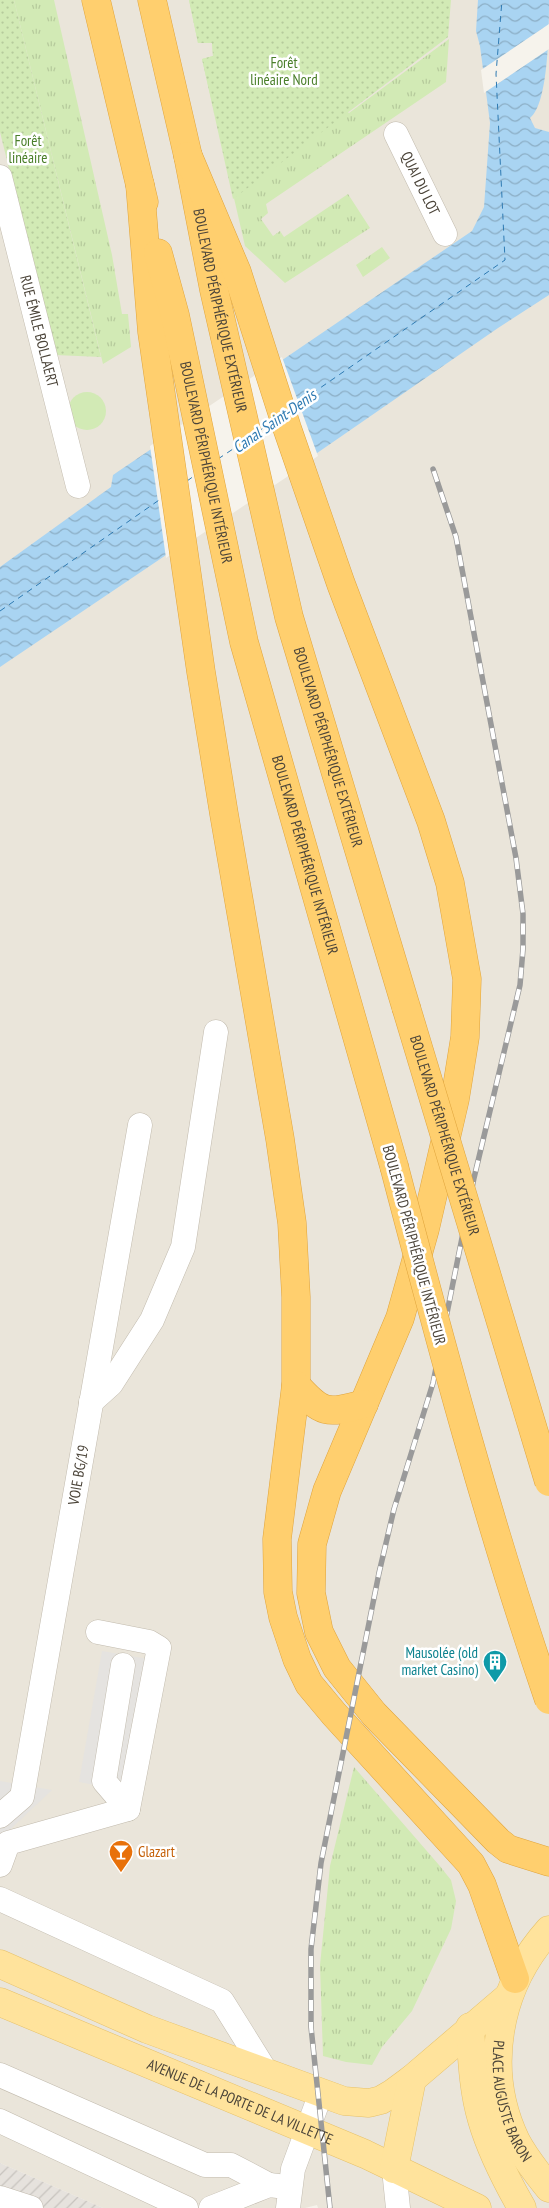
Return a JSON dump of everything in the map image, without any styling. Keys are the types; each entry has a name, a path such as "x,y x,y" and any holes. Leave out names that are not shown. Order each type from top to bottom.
{"highway":[{"name":"BOULEVARD PÉRIPHÉRIQUE INTÉRIEUR","path":"96,0 140,185 175,315 244,642 394,1166 448,1372 530,1645 549,1700"},
{"name":"BOULEVARD PÉRIPHÉRIQUE EXTÉRIEUR","path":"152,0 188,156 214,290 289,617 549,1482"},
{"path":"188,156 238,272 287,428 341,584 431,821 450,883 467,979 465,1037 455,1099 425,1228 400,1318 327,1490 312,1544 311,1593 319,1632 337,1668 374,1714 464,1808 508,1849 549,1862"},
{"path":"140,185 152,332 201,672 280,1139 292,1223 296,1297 296,1385 277,1539 278,1592 288,1636 304,1674 318,1696 471,1864 482,1885 511,1988"},
{"path":"296,1385 313,1404 330,1411 364,1404"}],"main road":[{"name":"PLACE AUGUSTE BARON","path":"549,1930 530,1954 511,1988 500,2026 497,2055 499,2084 505,2113 516,2141 531,2166 549,2188"},
{"path":"0,1964 147,2029 265,2070 344,2101 369,2103 381,2100 412,2079 511,1988"},
{"name":"AVENUE DE LA PORTE DE LA VILLETTE","path":"0,2002 365,2154 477,2208"},
{"path":"470,2027 472,2066 481,2119 504,2175 522,2208"},
{"path":"394,2169 412,2079"}],"street":[{"name":"QUAI DU LOT","path":"396,133 445,234"},
{"name":"RUE ÉMILE BOLLAERT","path":"0,177 78,486"},
{"path":"91,1402 110,1384 152,1320 182,1247 216,1032"},
{"name":"VOIE BG/19","path":"0,1816 22,1797 140,1125"},
{"path":"98,1632 149,1642 159,1648 128,1809"},
{"path":"123,1665 104,1781 128,1809"},
{"path":"0,1865 8,1844 128,1809"},
{"path":"0,1899 222,2001 265,2070"},
{"path":"0,2075 205,2165 231,2165 282,2193"},
{"path":"282,2193 293,2169 321,2093"},
{"path":"0,2121 186,2208"},
{"path":"394,2169 398,2208"},
{"path":"211,2208 282,2193"},
{"path":"0,2198 31,2208"}],"shaded area":[{"path":"0,0 549,0 549,2208 318,2208 317,2205 305,2208 103,2208 0,2163"},
{"path":"102,1651 165,1662 142,1794 79,1782"},
{"path":"0,1781 52,1790 0,1839"},
{"path":"0,2163 103,2208 0,2208"}],"green space":[{"name":"Forêt linéaire","path":"0,0 14,0 101,357 55,355 0,132"},
{"path":"14,0 54,0 112,255 122,314 128,314 131,347 103,364"},
{"path":"189,0 349,113 449,39 446,82 266,204 268,213 261,219 273,236 280,231 284,237 348,194 370,228 285,283 245,246 202,59 213,56 212,43 198,43"},
{"name":"Forêt linéaire Nord","path":"189,0 451,0 448,37 233,199 202,59 213,56 212,43 198,43"},
{"path":"382,247 390,258 363,277 356,265"},
{"path":"87,392 100,398 106,411 100,424 87,430 74,424 68,411 74,398"},
{"path":"354,1767 451,1880 456,1901 451,1929 412,2011 382,2047 372,2065 346,2062 323,2056 320,1965 330,1866"}],"water":[{"name":"Canal Saint-Denis","path":"478,0 549,0 547,64 541,97 536,110 530,118 535,128 549,132 549,295 0,667 0,567 111,487 113,475 472,231 484,207 490,123 480,46 476,31"}],"pier":[{"path":"549,24 549,49 484,93 481,70"},
{"path":"282,357 318,456 166,558 150,446"}],"ferry route":[{"path":"294,406 505,260 496,74 502,0"},
{"path":"259,431 270,423"},
{"path":"218,459 236,447"},
{"path":"187,481 194,476"},
{"path":"0,611 162,498"}],"railway":[{"path":"330,2208 311,2027 311,1949 321,1863 379,1573 394,1509 433,1383 474,1178 520,985 523,949 523,914 516,858 456,537 433,469"}],"place":[{"name":"Mausolée (old market Casino)","path":"495,1683"},
{"name":"Glazart","path":"121,1873"}]}
